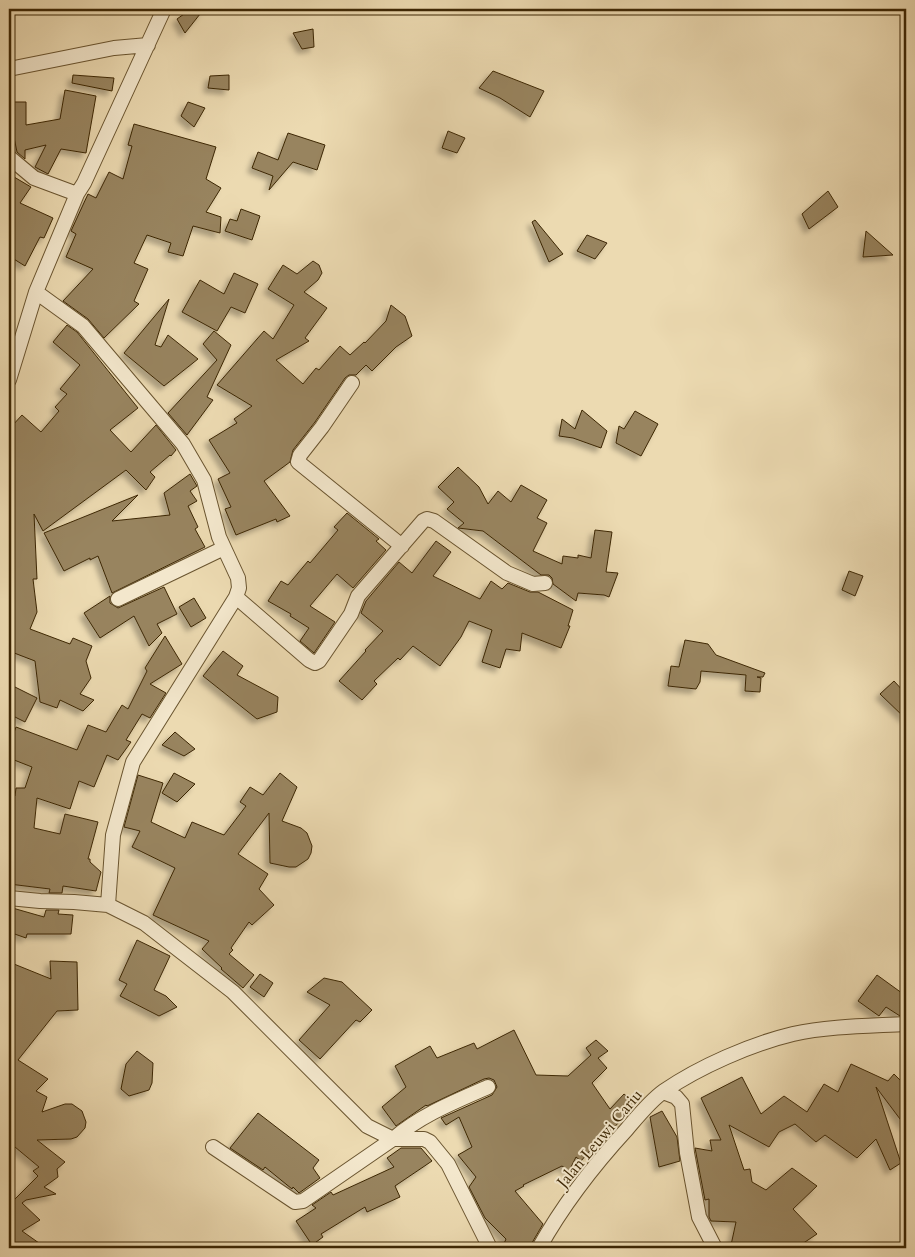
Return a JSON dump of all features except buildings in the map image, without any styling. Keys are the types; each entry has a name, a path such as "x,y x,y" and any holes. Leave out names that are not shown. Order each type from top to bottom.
{"street":[{"path":"9,380 36,292 77,194 84,183 164,9"},
{"path":"9,69 114,48 148,45"},
{"path":"9,157 34,178 77,194"},
{"path":"36,292 83,326 183,444 204,480 219,538 238,578 239,588 236,597 133,762 113,836 108,905"},
{"path":"352,384 300,455 298,462 402,546"},
{"path":"236,597 308,660 315,663 351,614 358,596 423,521 427,519 507,573 533,584 545,583"},
{"path":"118,599 224,548"},
{"path":"9,898 108,905 144,922 233,992 367,1126 393,1139 424,1139 430,1142 448,1164 490,1248"},
{"name":"Jalan Leuwi Cariu","path":"539,1248 553,1223 586,1176 662,1092 713,1063 792,1034 847,1027 906,1024"},
{"path":"213,1147 296,1202 300,1202 432,1112 488,1087"},
{"path":"662,1092 676,1096 682,1104 687,1153 699,1216 715,1248"}]}
